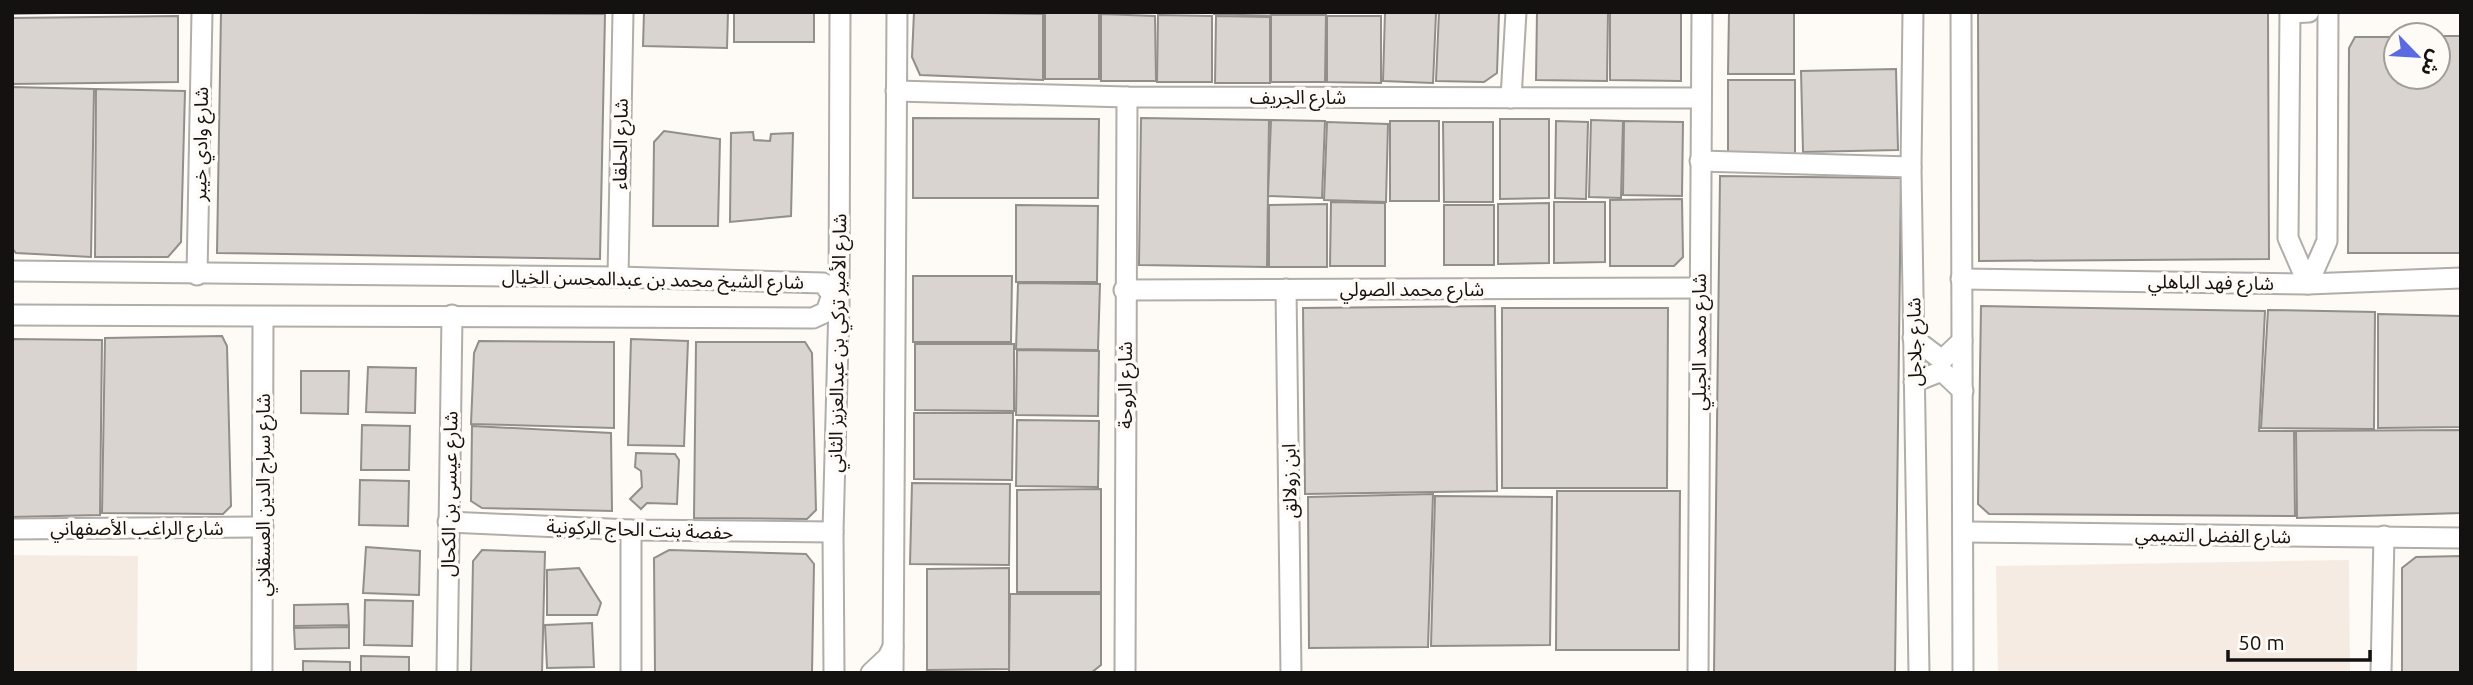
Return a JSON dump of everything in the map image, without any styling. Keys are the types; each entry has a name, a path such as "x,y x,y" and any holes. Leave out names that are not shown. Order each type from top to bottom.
{"street":[{"name":"شارع وادي خيبر","path":"197,275 202,12"},
{"name":"شارع الحلقاء","path":"618,277 623,12"},
{"name":"شارع الأمير تركي بن عبدالعزيز الثاني","path":"834,673 832,532 839,303 840,12"},
{"path":"893,673 897,12"},
{"path":"1511,98 1516,12"},
{"name":"شارع محمد الجيلي","path":"1698,673 1702,12"},
{"name":"شارع جلاجل","path":"1913,12 1911,167 1919,673"},
{"path":"1961,12 1965,532 1963,673"},
{"path":"2308,284 2288,239 2290,13 2309,12"},
{"path":"2308,284 2327,241 2328,12"},
{"name":"شارع الجريف","path":"896,91 1127,97 1700,98"},
{"name":"شارع الروحة","path":"1125,673 1124,290 1127,97"},
{"path":"1700,161 1911,167"},
{"name":"شارع الشيخ محمد بن عبدالمحسن الخيال","path":"12,271 197,275 618,277 824,283 832,295 826,312 813,318 12,315"},
{"name":"شارع فهد الباهلي","path":"1961,279 2308,284 2461,278"},
{"name":"شارع محمد الصولي","path":"1124,290 1699,288"},
{"name":"ابن زولالق","path":"1286,289 1291,673"},
{"name":"شارع عيسى بن الكحال","path":"447,673 452,315"},
{"name":"شارع سراج الدين العسقلاني","path":"262,673 263,318"},
{"path":"1913,338 1942,360 1962,341"},
{"path":"1914,383 1942,371 1963,391"},
{"name":"حفصة بنت الحاج الركونية","path":"448,522 631,530 832,532"},
{"name":"شارع الراغب الأصفهاني","path":"12,529 262,527"},
{"path":"631,530 631,673"},
{"name":"شارع الفضل التميمي","path":"1965,532 2461,538"},
{"path":"2381,673 2385,537"},
{"path":"871,673 888,657 893,647"},
{"path":"834,650 851,673"}],"shaded area":[{"path":"12,555 138,556 137,673 12,673"},
{"path":"2349,560 2350,673 1998,673 1996,566"}],"building":[{"path":"12,12 105,12 12,14"},
{"path":"221,12 605,14 600,259 217,253"},
{"path":"644,12 728,12 727,48 643,46"},
{"path":"734,12 814,12 814,42 734,42"},
{"path":"914,12 1043,14 1043,80 920,75 912,57"},
{"path":"1045,12 1099,13 1099,79 1045,79"},
{"path":"1271,12 1271,16 1214,14"},
{"path":"1326,12 1326,13 1273,13"},
{"path":"1383,12 1383,13 1330,13"},
{"path":"1385,12 1436,13 1433,83 1383,81"},
{"path":"1439,12 1499,13 1497,73 1484,82 1436,81"},
{"path":"1537,12 1608,12 1607,81 1536,80"},
{"path":"1610,12 1681,12 1681,81 1610,80"},
{"path":"1729,12 1794,12 1794,74 1728,74"},
{"path":"1978,12 2268,12 2269,259 1979,261"},
{"path":"1101,14 1155,16 1156,81 1101,81"},
{"path":"1158,15 1212,16 1212,82 1157,82"},
{"path":"1271,15 1326,15 1325,82 1271,82"},
{"path":"178,16 178,82 12,84 12,18"},
{"path":"1216,16 1270,17 1270,83 1215,83"},
{"path":"1327,16 1381,16 1381,83 1327,82"},
{"path":"2452,36 2461,36 2461,253 2348,253 2349,48 2355,37 2382,37 2382,91 2452,91"},
{"path":"1896,69 1898,150 1803,152 1801,71"},
{"path":"1728,80 1795,80 1795,155 1728,155"},
{"path":"12,87 94,89 91,257 16,253 12,248"},
{"path":"96,89 185,91 181,242 168,257 95,257"},
{"path":"913,118 1099,119 1098,198 913,198"},
{"path":"1141,118 1269,120 1267,267 1139,265"},
{"path":"1500,119 1549,119 1549,198 1500,199"},
{"path":"1271,120 1325,121 1322,198 1268,196"},
{"path":"1591,120 1623,121 1621,198 1589,197"},
{"path":"1390,121 1439,121 1439,201 1390,201"},
{"path":"1556,121 1588,122 1586,199 1555,198"},
{"path":"1624,121 1683,122 1682,196 1623,195"},
{"path":"1327,122 1388,124 1386,202 1324,200"},
{"path":"1443,122 1493,122 1493,202 1444,202"},
{"path":"664,131 720,139 718,226 653,226 654,142"},
{"path":"753,132 754,140 770,141 771,134 793,133 791,216 730,222 731,133"},
{"path":"1720,176 1901,178 1895,673 1714,673"},
{"path":"1682,199 1683,257 1674,266 1610,266 1610,200"},
{"path":"1331,202 1385,203 1385,266 1330,266"},
{"path":"1554,202 1605,202 1605,262 1554,263"},
{"path":"1549,203 1549,263 1498,264 1498,204"},
{"path":"1327,204 1327,267 1269,267 1269,205"},
{"path":"1016,205 1098,206 1097,282 1016,282"},
{"path":"1444,205 1494,205 1494,265 1444,265"},
{"path":"913,276 1012,276 1011,342 913,342"},
{"path":"1018,283 1100,284 1098,350 1016,349"},
{"path":"1495,306 1497,491 1305,494 1303,308"},
{"path":"1981,306 2265,311 2259,431 2294,431 2295,516 1989,514 1978,504"},
{"path":"1502,308 1668,308 1667,488 1502,488"},
{"path":"2268,310 2375,312 2374,429 2261,428"},
{"path":"2378,314 2461,316 2461,427 2378,428"},
{"path":"222,336 227,346 231,506 223,514 102,513 105,338"},
{"path":"12,339 102,340 100,515 12,517"},
{"path":"631,339 688,341 684,446 628,445"},
{"path":"479,341 614,342 614,428 471,424 474,353"},
{"path":"696,342 805,342 812,353 816,510 807,519 694,518"},
{"path":"915,344 1014,344 1014,411 915,410"},
{"path":"1017,350 1099,351 1098,416 1016,415"},
{"path":"368,367 416,368 415,413 366,412"},
{"path":"301,371 349,371 348,414 301,413"},
{"path":"914,413 1013,413 1012,480 914,479"},
{"path":"1017,420 1099,421 1098,487 1016,486"},
{"path":"362,425 410,426 409,470 361,470"},
{"path":"472,426 611,433 612,511 482,508 471,501"},
{"path":"2461,430 2461,513 2297,518 2296,431"},
{"path":"636,453 675,454 679,460 677,504 647,503 641,509 630,499 642,487 641,471 635,467"},
{"path":"360,480 409,481 408,526 359,525"},
{"path":"912,483 1010,484 1009,565 910,564"},
{"path":"1101,489 1101,592 1017,592 1017,490"},
{"path":"1557,491 1680,491 1679,650 1556,650"},
{"path":"1433,494 1428,647 1309,648 1308,497"},
{"path":"1435,496 1552,497 1550,645 1431,646"},
{"path":"366,547 420,551 419,595 363,593"},
{"path":"482,550 545,552 542,673 471,673 473,561"},
{"path":"669,550 806,554 814,564 812,673 655,673 654,558"},
{"path":"2461,556 2461,673 2402,673 2402,568 2416,557"},
{"path":"579,568 601,603 597,615 547,615 547,570"},
{"path":"1009,568 1009,669 927,670 927,569"},
{"path":"1010,594 1101,594 1101,665 1091,673 1009,673"},
{"path":"365,600 413,601 412,646 364,645"},
{"path":"348,604 349,625 294,626 294,605"},
{"path":"592,623 594,667 547,668 545,625"},
{"path":"349,627 349,648 295,649 294,628"},
{"path":"361,656 409,657 409,673 361,673"},
{"path":"303,661 350,662 350,673 303,673"}]}
